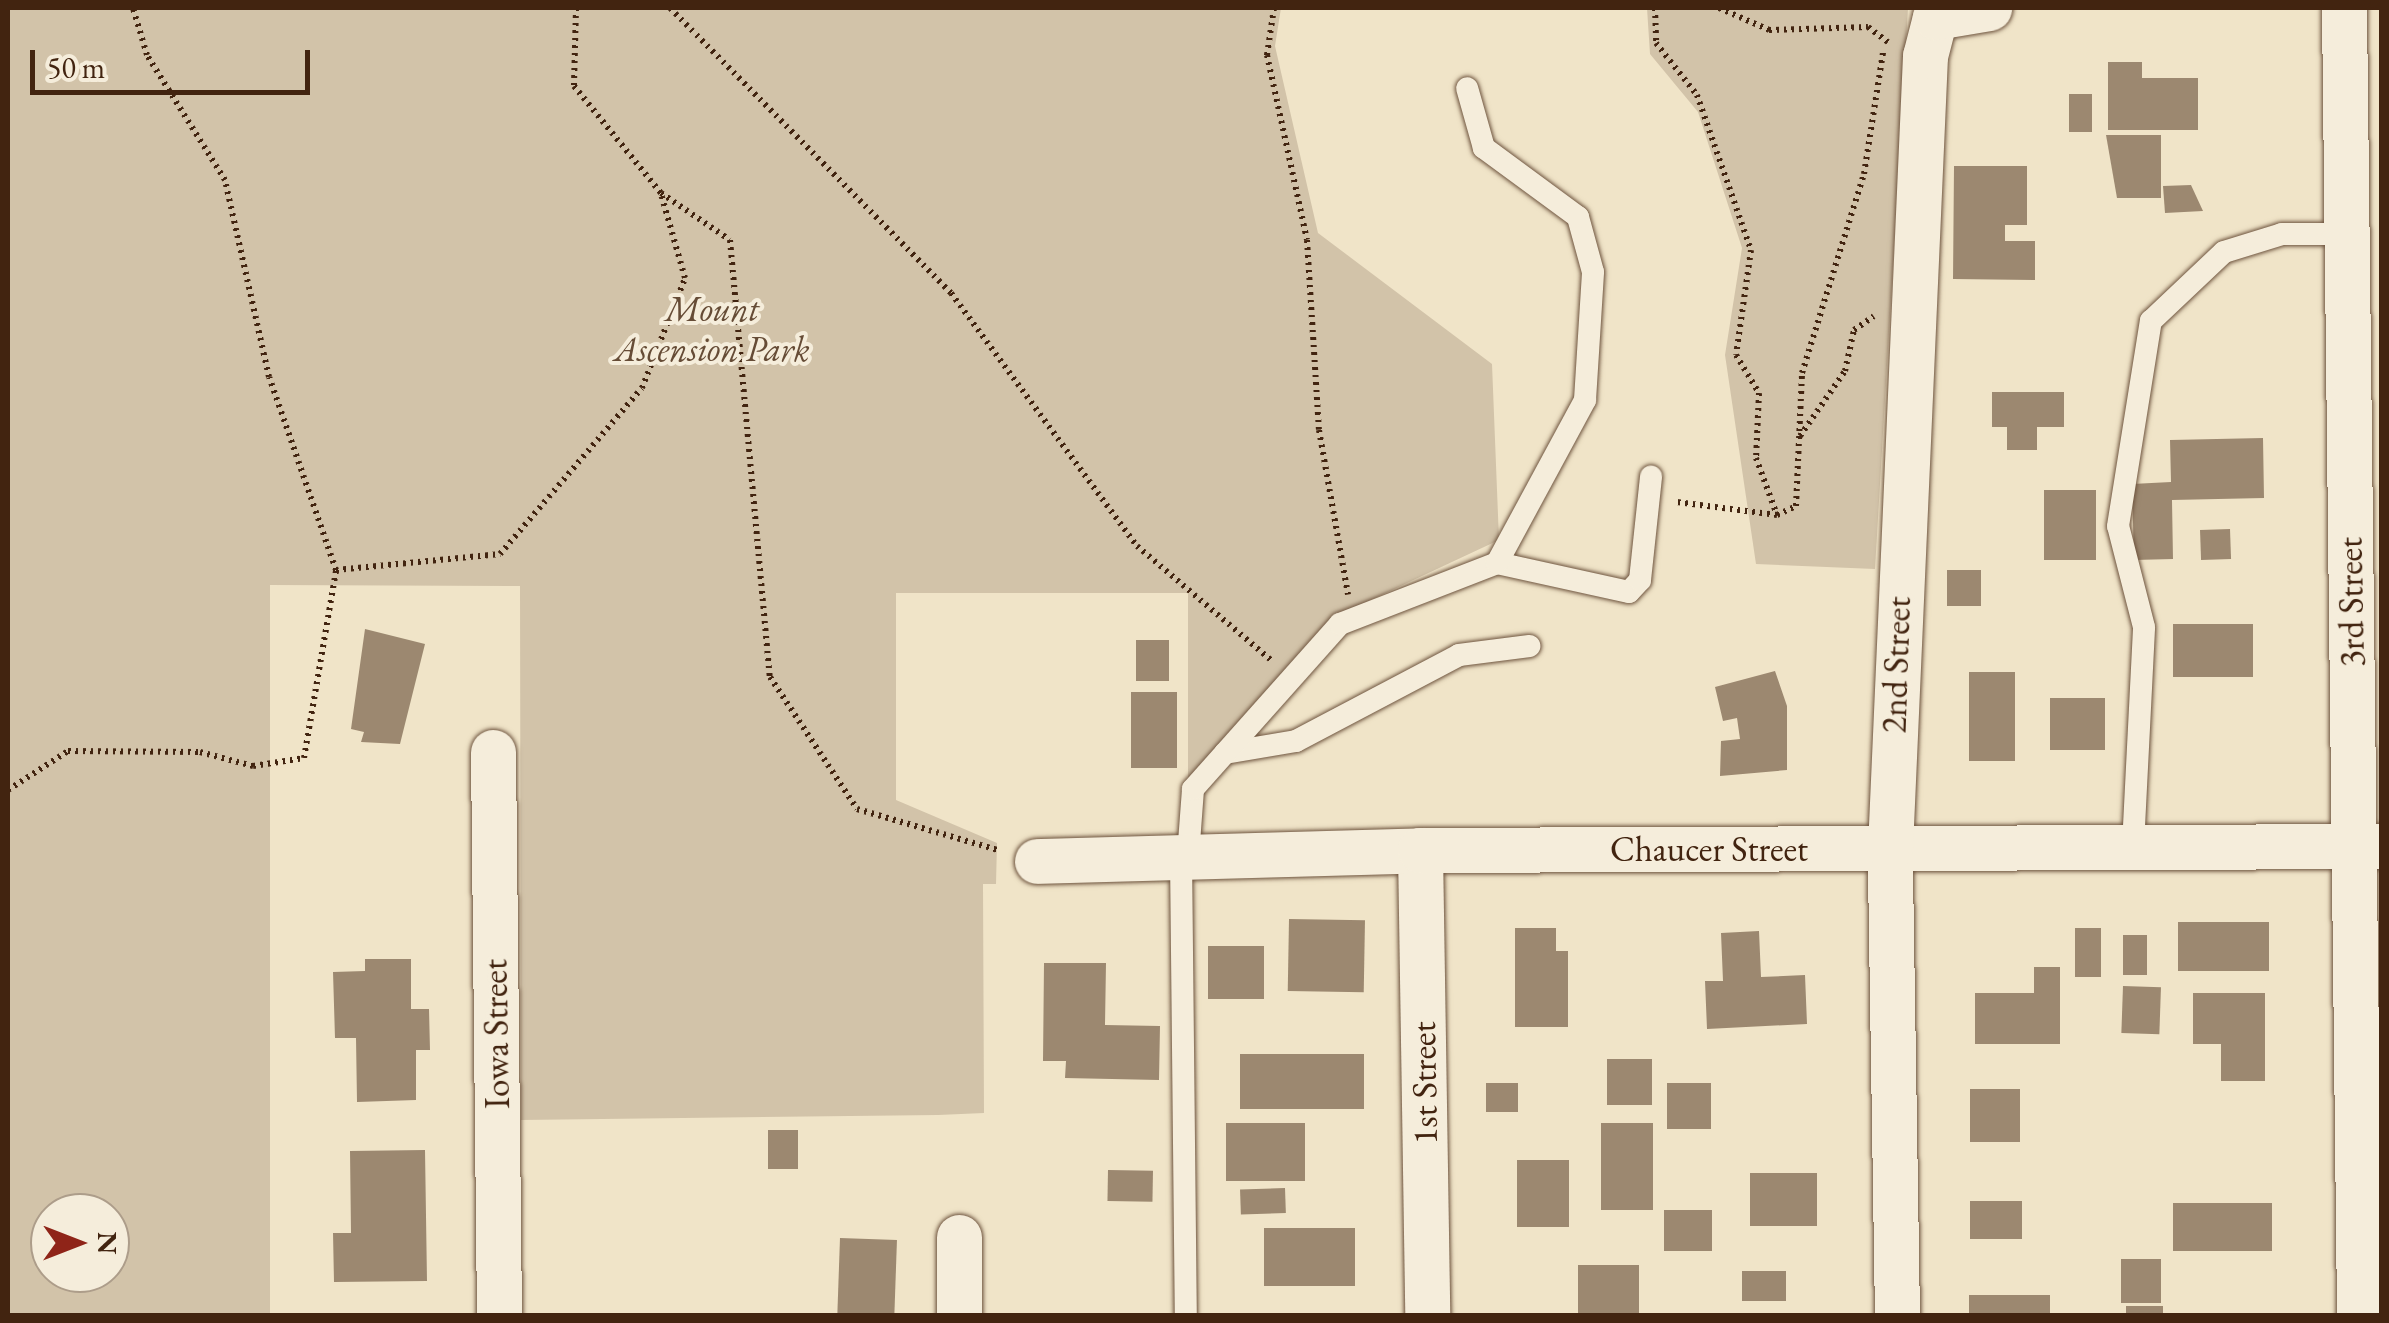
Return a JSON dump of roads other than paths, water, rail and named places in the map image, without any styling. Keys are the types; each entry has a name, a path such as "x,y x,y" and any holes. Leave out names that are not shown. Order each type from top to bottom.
{"street":[{"name":"2nd Street","path":"1897,1316 1890,848 1910,316 1935,17 1989,8"},
{"name":"3rd Street","path":"2344,8 2348,234 2366,588 2368,846 2359,1316"},
{"name":"Iowa Street","path":"492,752 498,1316"},
{"name":"Chaucer Street","path":"1037,861 1420,850 2368,846"},
{"name":"1st Street","path":"1420,850 1428,1316"},
{"path":"959,1237 960,1316"}],"lane":[{"path":"1466,88 1484,148 1578,217 1593,272 1585,400 1497,563"},
{"path":"2133,846 2144,627 2118,526 2152,322 2224,252 2282,234 2348,234"},
{"path":"1186,1316 1184,856 1193,788 1292,678 1352,619 1497,563 1630,592 1640,580 1650,488"},
{"path":"1225,753 1296,741 1459,655 1529,646"}],"park label":[{"name":"Mount Ascension Park","path":"712,329"}]}
